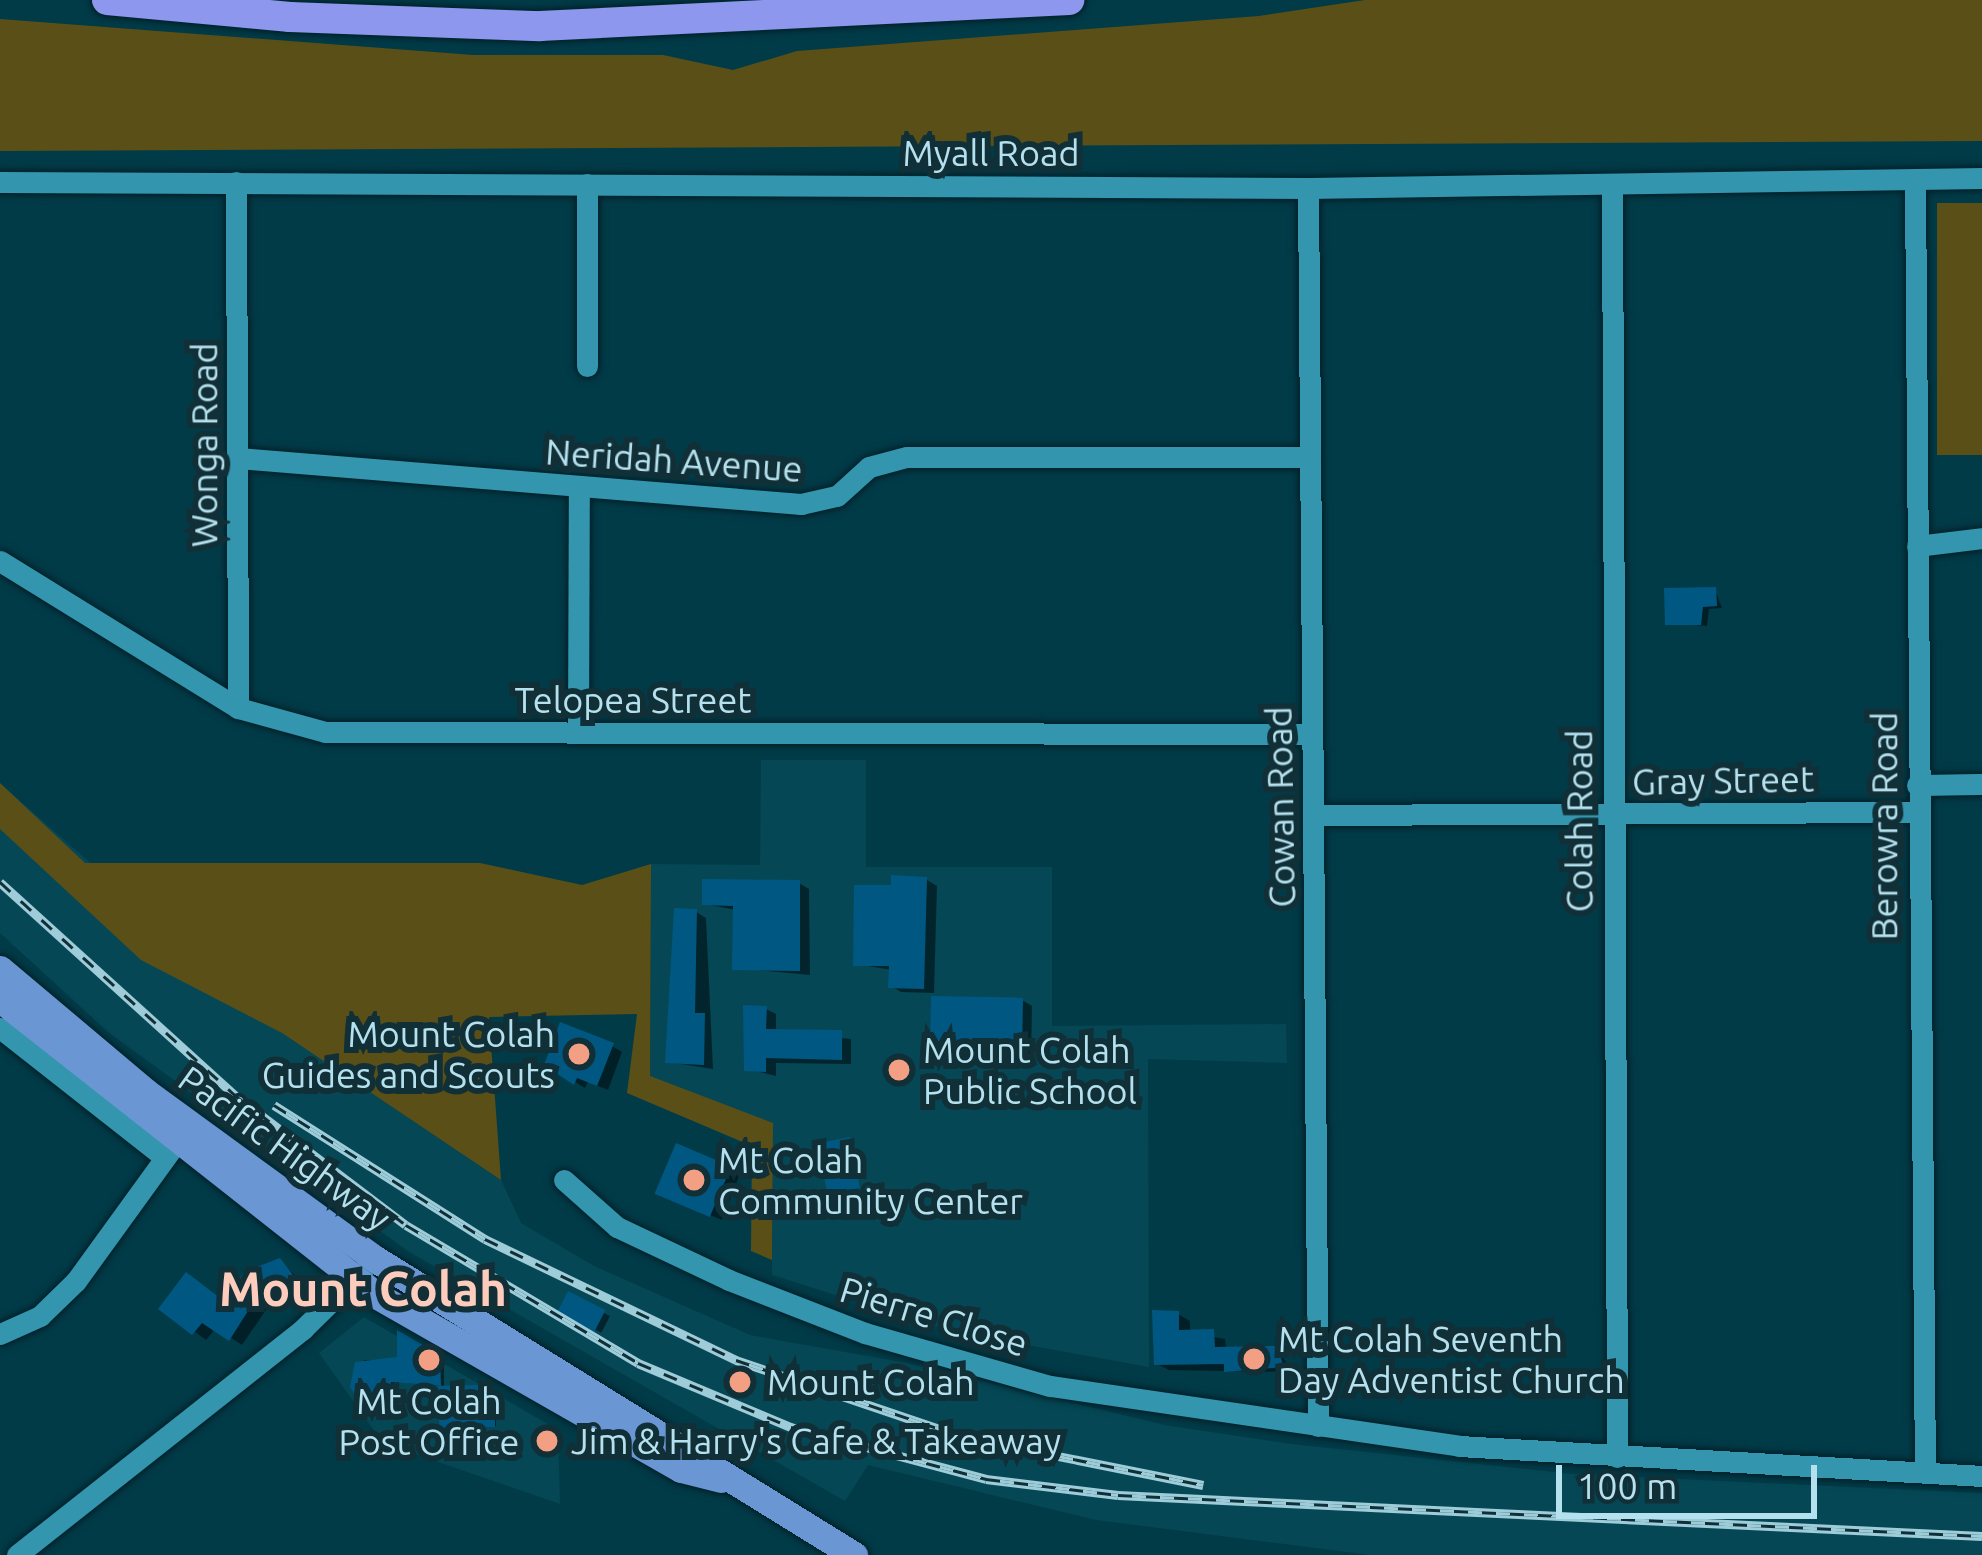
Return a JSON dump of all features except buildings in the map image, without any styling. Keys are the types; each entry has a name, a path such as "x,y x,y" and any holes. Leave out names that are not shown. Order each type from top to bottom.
{"highway":[{"path":"107,0 290,17 540,26 1069,0"}],"main road":[{"name":"Pacific Highway","path":"0,969 146,1092 372,1257 694,1449 725,1480 854,1555"},
{"name":"Pacific Highway","path":"0,999 170,1151 355,1280 680,1469 725,1480"}],"street":[{"name":"Myall Road","path":"0,182 1308,188 1982,178"},
{"name":"Berowra Road","path":"1915,181 1925,1471"},
{"name":"Wonga Road","path":"236,182 238,708"},
{"path":"587,184 587,366"},
{"name":"Colah Road","path":"1612,185 1617,1457"},
{"name":"Cowan Road","path":"1308,188 1318,1426"},
{"name":"Neridah Avenue","path":"238,458 801,504 837,496 869,467 907,457 1310,457"},
{"path":"578,732 579,488"},
{"path":"1917,546 1982,538"},
{"name":"Telopea Street","path":"0,561 238,708 325,732 1312,734"},
{"path":"1917,785 1982,784"},
{"name":"Gray Street","path":"1314,815 1917,812"},
{"path":"0,1028 170,1151 234,1158"},
{"path":"146,1092 170,1151"},
{"path":"0,1334 40,1316 76,1280 170,1151"},
{"name":"Pierre Close","path":"564,1180 617,1227 865,1333 1050,1386 1318,1426 1617,1457 1982,1475"},
{"path":"16,1555 355,1280 372,1257"}],"shaded area":[{"path":"1365,0 1982,0 1982,141 0,151 0,19 473,55 663,55 733,70 797,51 1259,16"},
{"path":"1937,203 1982,203 1982,455 1937,455"},
{"name":"Mount Colah Public School","path":"761,760 866,760 866,867 1052,867 1052,1026 1286,1024 1287,1063 1148,1059 1149,1367 950,1331 772,1275 773,1123 650,1077 651,864 760,865"},
{"path":"0,783 282,1033 501,1180 521,1223 594,1266 750,1335 907,1363 1165,1425 1292,1444 1572,1474 1982,1493 1982,1555 1370,1555 1096,1520 868,1465 845,1501 409,1252 108,1032 0,933"},
{"path":"0,783 85,863 480,863 582,885 651,864 650,1076 773,1123 772,1260 751,1251 752,1146 627,1093 637,1014 489,1017 501,1180 282,1033 141,960 0,829"},
{"path":"364,1317 558,1430 560,1504 383,1443 319,1353"}],"railway":[{"path":"0,882 236,1096 406,1225 638,1363 791,1427 986,1479 1118,1495 1982,1536"},
{"path":"274,1105 485,1239 736,1360 963,1437 1203,1485"}],"place":[{"name":"Mount Colah Guides and Scouts","path":"579,1054"},
{"name":"Mount Colah Public School","path":"899,1070"},
{"name":"Mt Colah Community Center","path":"694,1180"},
{"name":"Mt Colah Seventh Day Adventist Church","path":"1254,1359"},
{"name":"Mt Colah Post Office","path":"429,1360"},
{"name":"Mount Colah","path":"740,1382"},
{"name":"Jim & Harry's Cafe & Takeaway","path":"547,1441"}],"district":[{"name":"Mount Colah","path":"363,1289"}]}
